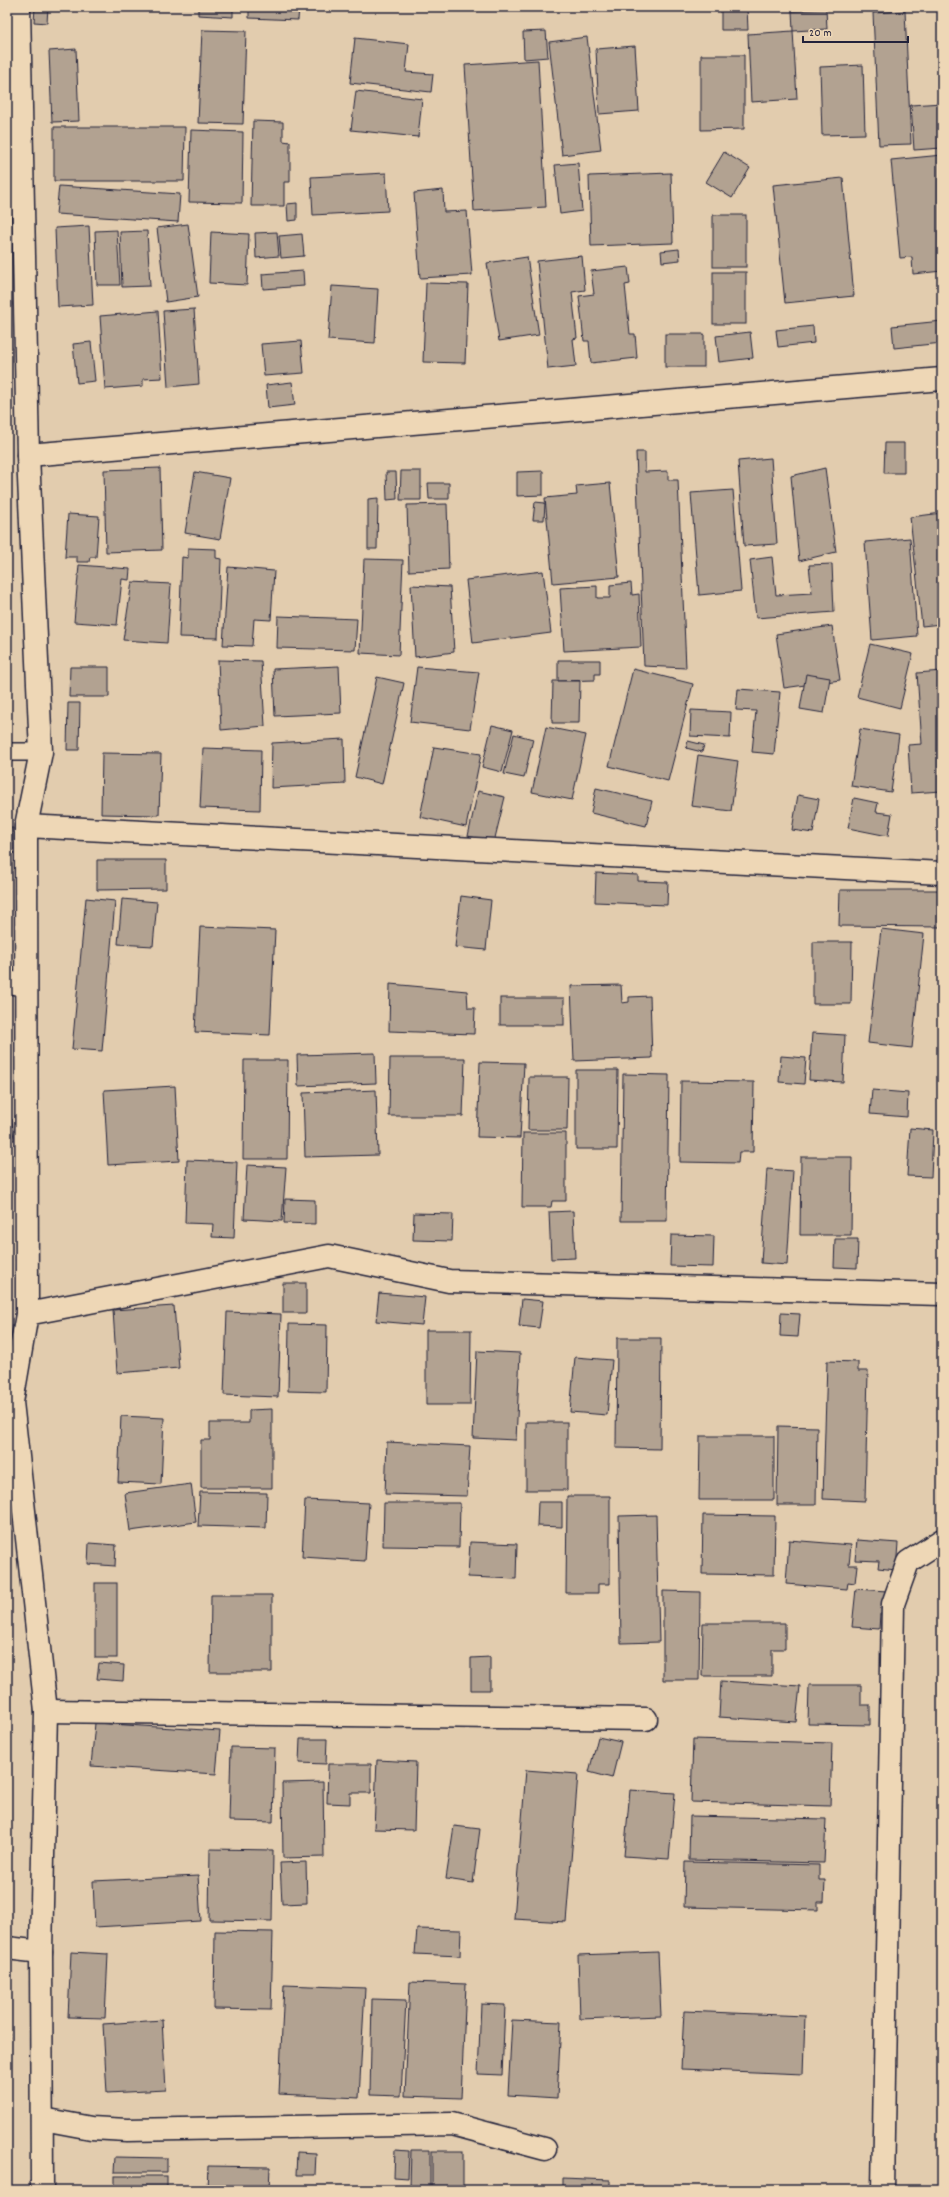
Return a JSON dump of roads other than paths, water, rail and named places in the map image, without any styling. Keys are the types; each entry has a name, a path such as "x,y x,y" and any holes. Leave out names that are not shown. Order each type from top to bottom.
{"street":[{"path":"19,7 28,455 41,752 26,826 16,983 27,1314 9,1401 46,1711 41,1952 43,2118 42,2190"},
{"path":"28,455 942,379"},
{"path":"26,826 942,873"},
{"path":"27,1314 328,1256 449,1281 942,1294"},
{"path":"883,2190 893,1604 908,1562 942,1540"},
{"path":"46,1711 646,1719"},
{"path":"7,1948 41,1952"},
{"path":"43,2118 91,2128 127,2130 452,2124 545,2149"}],"lane":[{"path":"7,752 41,752"}]}
